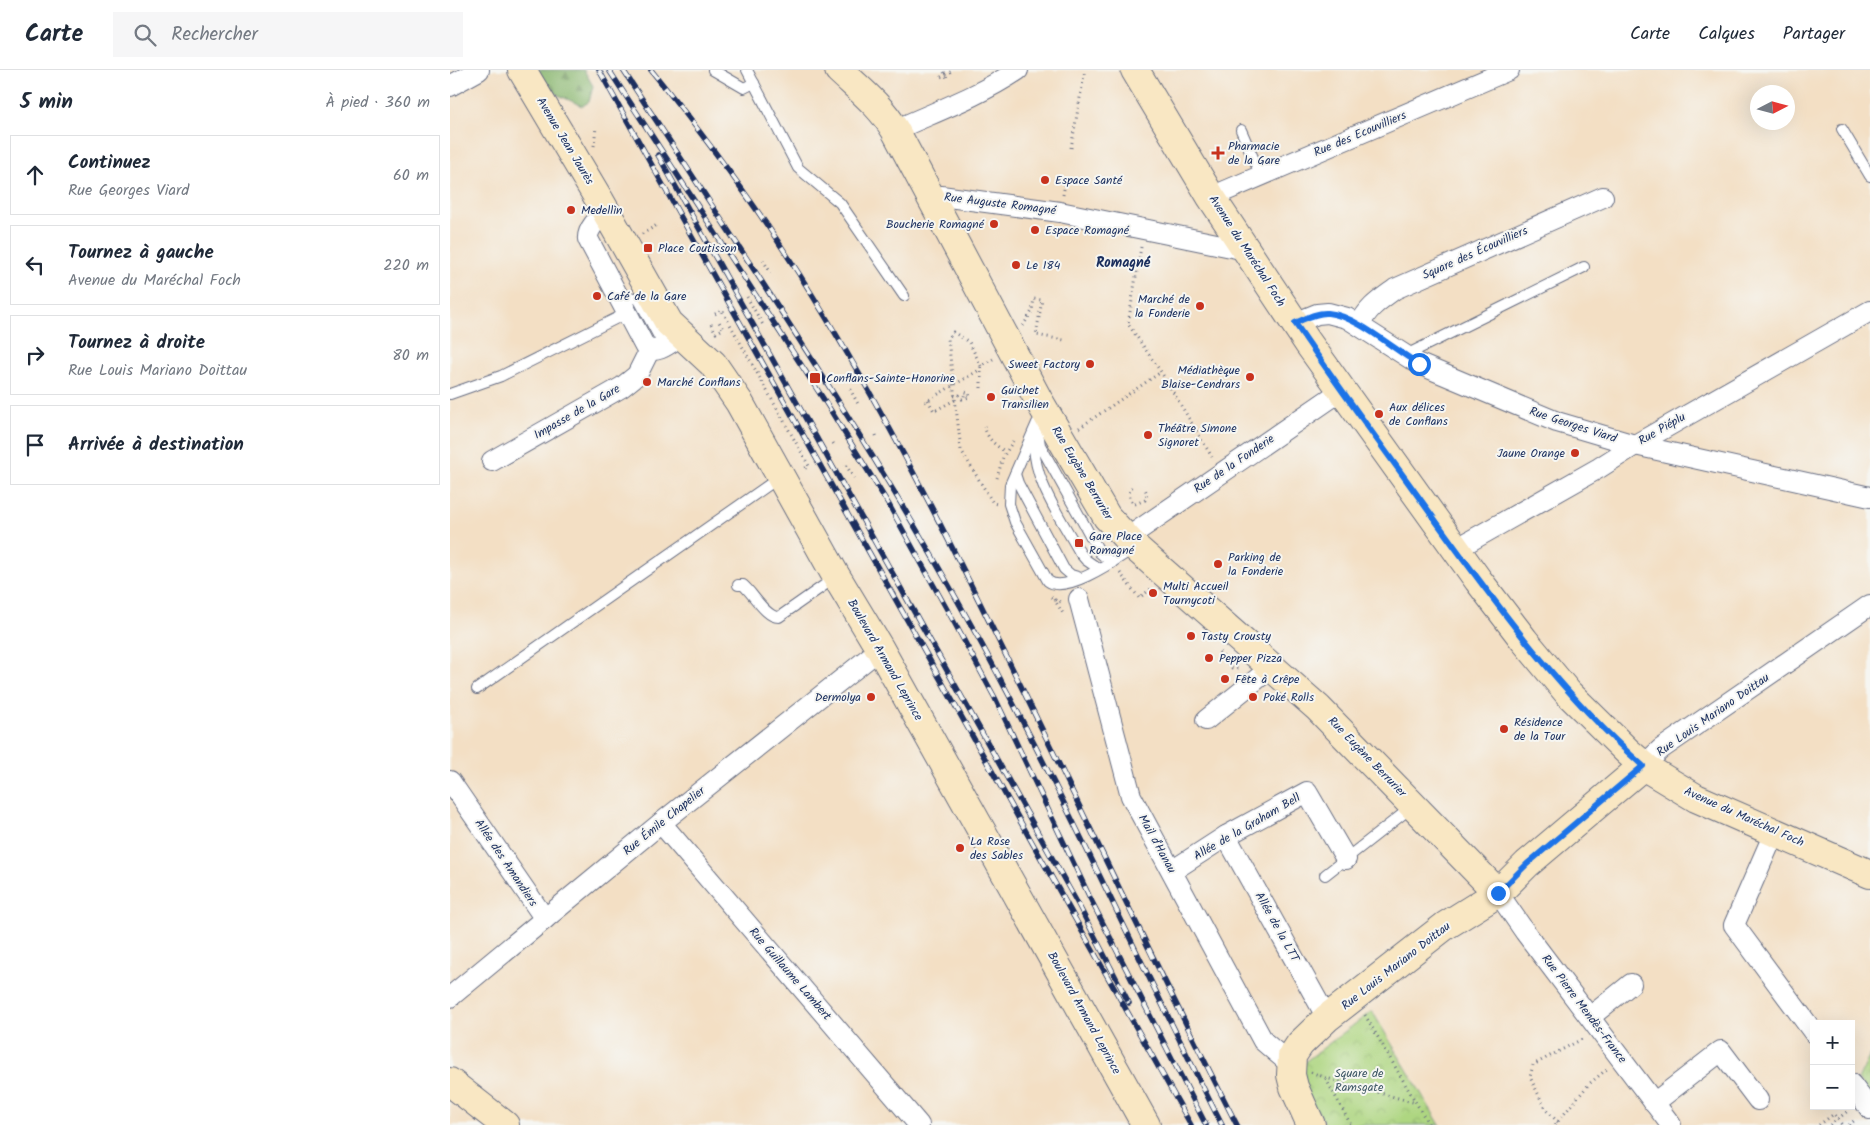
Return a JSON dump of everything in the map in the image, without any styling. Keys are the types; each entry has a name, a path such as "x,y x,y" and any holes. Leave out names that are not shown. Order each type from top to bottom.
{"street":[{"path":"450,86 479,70"},
{"name":"Avenue Jean Jaurès","path":"522,70 617,220 669,323 665,344"},
{"name":"Rue Eugène Berrurier","path":"839,70 888,118 932,198 1037,411 1107,517 1131,543 1318,708 1498,893"},
{"path":"895,130 948,108 997,84 1018,70"},
{"name":"Avenue du Maréchal Foch","path":"1135,70 1211,197 1341,391 1456,549 1568,693 1643,766 1696,798 1870,874"},
{"name":"Rue des Ecouvilliers","path":"1211,197 1510,70"},
{"name":"Rue Auguste Romagné","path":"932,198 941,196 1060,212 1246,250"},
{"name":"Square des Écouvilliers","path":"1360,325 1364,314 1395,289 1603,197"},
{"path":"617,220 601,216 589,231 588,239 644,347 665,344"},
{"name":"Rue Piéplu","path":"1456,549 1870,311"},
{"name":"Rue Georges Viard","path":"1295,323 1317,314 1328,313 1347,318 1419,364 1557,422 1635,445 1870,497"},
{"name":"Impasse de la Gare","path":"492,461 622,387 637,376 665,344"},
{"name":"Boulevard Armand Leprince","path":"665,344 713,364 791,476 836,576 880,649 1146,1125"},
{"name":"Rue de la Fonderie","path":"1131,543 1222,473 1341,391"},
{"name":"Mail d'Hanau","path":"1079,598 1131,796 1263,1041 1290,1064"},
{"name":"Rue Louis Mariano Doittau","path":"1290,1064 1292,1056 1300,1044 1328,1018 1445,926 1498,893 1527,864 1661,749 1870,605"},
{"name":"Rue Émile Chapelier","path":"450,997 661,824 880,649"},
{"path":"1206,720 1262,675"},
{"name":"Allée des Amandiers","path":"450,781 545,919"},
{"name":"Allée de la Graham Bell","path":"1172,871 1226,836 1307,792 1346,859"},
{"name":"Rue Guillaume Lambert","path":"661,824 919,1125"},
{"path":"1775,831 1734,925 1810,1028"},
{"name":"Allée de la LTT","path":"1226,836 1328,1018"},
{"name":"Rue Pierre Mendès-France","path":"1498,893 1524,932 1671,1125"},
{"path":"1595,1024 1631,984"},
{"path":"1654,1103 1721,1051 1758,1100"},
{"path":"1290,1064 1290,1074 1294,1087 1311,1125"},
{"path":"450,1082 505,1125"},
{"path":"1855,1095 1860,1109"}],"lane":[{"path":"713,70 744,88 754,83"},
{"path":"747,70 798,168 840,203 904,296"},
{"path":"1842,129 1870,176"},
{"path":"1241,130 1261,176"},
{"path":"1404,356 1584,267"},
{"name":"Boulevard Armand Leprince","path":"660,285 672,308 665,344"},
{"path":"450,394 501,376 623,306"},
{"path":"1037,411 1009,488 1009,504 1015,522 1048,581 1052,584 1065,585 1081,578 1112,563 1131,543"},
{"path":"1037,411 1040,445 1100,553 1112,563"},
{"path":"1037,411 1033,447 1036,466 1041,480 1080,553 1099,569"},
{"path":"1015,474 1064,570 1071,576 1081,578"},
{"path":"477,689 791,476"},
{"path":"738,586 743,585 768,613 778,617 836,576"},
{"path":"1325,875 1414,806"}],"path":[{"path":"941,77 945,73 954,70"},
{"path":"1071,148 1085,70"},
{"path":"945,73 948,80"},
{"path":"639,235 657,225"},
{"path":"1144,228 1128,324 1161,372 1222,473"},
{"path":"763,260 770,273"},
{"path":"747,297 763,325"},
{"path":"1022,327 1027,322 1032,311 1034,299 1042,300 1036,335 1064,340"},
{"path":"715,314 722,310 809,466 791,476"},
{"path":"711,324 716,333 723,329 718,320"},
{"path":"981,388 981,367 969,342 953,332 948,339 961,450 992,503 998,504"},
{"path":"964,397 965,392 969,393 970,396 968,398 962,399 959,395 934,411 927,401 1000,355"},
{"path":"1087,423 1161,372"},
{"path":"850,389 858,404"},
{"path":"984,426 986,434 992,443 1006,452"},
{"path":"786,442 794,438"},
{"path":"846,465 854,478"},
{"path":"1132,487 1129,493 1130,500 1135,504 1145,500 1147,494 1145,489"},
{"path":"1355,998 1429,1125"},
{"path":"1595,1024 1534,1065 1530,1076 1546,1110 1557,1123 1589,1084 1621,1058"},
{"path":"1290,1064 1326,1078 1416,1103"},
{"path":"1326,1078 1351,1125"},
{"path":"1830,1125 1837,1119 1860,1109"},
{"path":"1819,1125 1834,1114 1842,1125"}],"green space":[{"path":"532,70 584,70 593,86 589,102 582,106 548,89"},
{"name":"Square de Ramsgate","path":"1372,1011 1440,1125 1326,1125 1307,1095 1302,1064"},
{"path":"1870,1055 1870,1095 1858,1080"}],"railway":[{"path":"599,70 1191,1125"},
{"path":"609,70 828,406 889,505 995,698 1092,902 1206,1125"},
{"path":"623,70 802,344 930,552 1036,747 1222,1125"},
{"path":"651,70 718,156 766,223 846,351 906,458 1017,678 1153,958 1237,1125"},
{"path":"658,155 1079,906 1129,1003"}],"place":[{"name":"Pharmacie de la Gare","path":"1218,153"},
{"name":"Espace Santé","path":"1045,180"},
{"name":"Medellìn","path":"571,210"},
{"name":"Boucherie Romagné","path":"994,224"},
{"name":"Espace Romagné","path":"1035,230"},
{"name":"Place Coutisson","path":"648,248"},
{"name":"Le 184","path":"1016,265"},
{"name":"Café de la Gare","path":"597,296"},
{"name":"Marché de la Fonderie","path":"1200,306"},
{"name":"Sweet Factory","path":"1090,364"},
{"name":"Médiathèque Blaise-Cendrars","path":"1250,377"},
{"name":"Conflans-Sainte-Honorine","path":"815,378"},
{"name":"Marché Conflans","path":"647,382"},
{"name":"Guichet Transilien","path":"991,397"},
{"name":"Aux délices de Conflans","path":"1379,414"},
{"name":"Théâtre Simone Signoret","path":"1148,435"},
{"name":"Jaune Orange","path":"1575,453"},
{"name":"Gare Place Romagné","path":"1079,543"},
{"name":"Parking de la Fonderie","path":"1218,564"},
{"name":"Multi Accueil Tournycoti","path":"1153,593"},
{"name":"Tasty Crousty","path":"1191,636"},
{"name":"Pepper Pizza","path":"1209,658"},
{"name":"Fête à Crêpe","path":"1225,679"},
{"name":"Dermolya","path":"871,697"},
{"name":"Poké Rolls","path":"1253,697"},
{"name":"Résidence de la Tour","path":"1504,729"},
{"name":"La Rose des Sables","path":"960,848"}],"district":[{"name":"Romagné","path":"1123,263"}],"route":[{"path":"1419,364 1347,318 1328,313 1317,314 1295,323 1341,391 1478,580 1524,640 1568,693 1643,766 1527,864 1498,893"}]}
